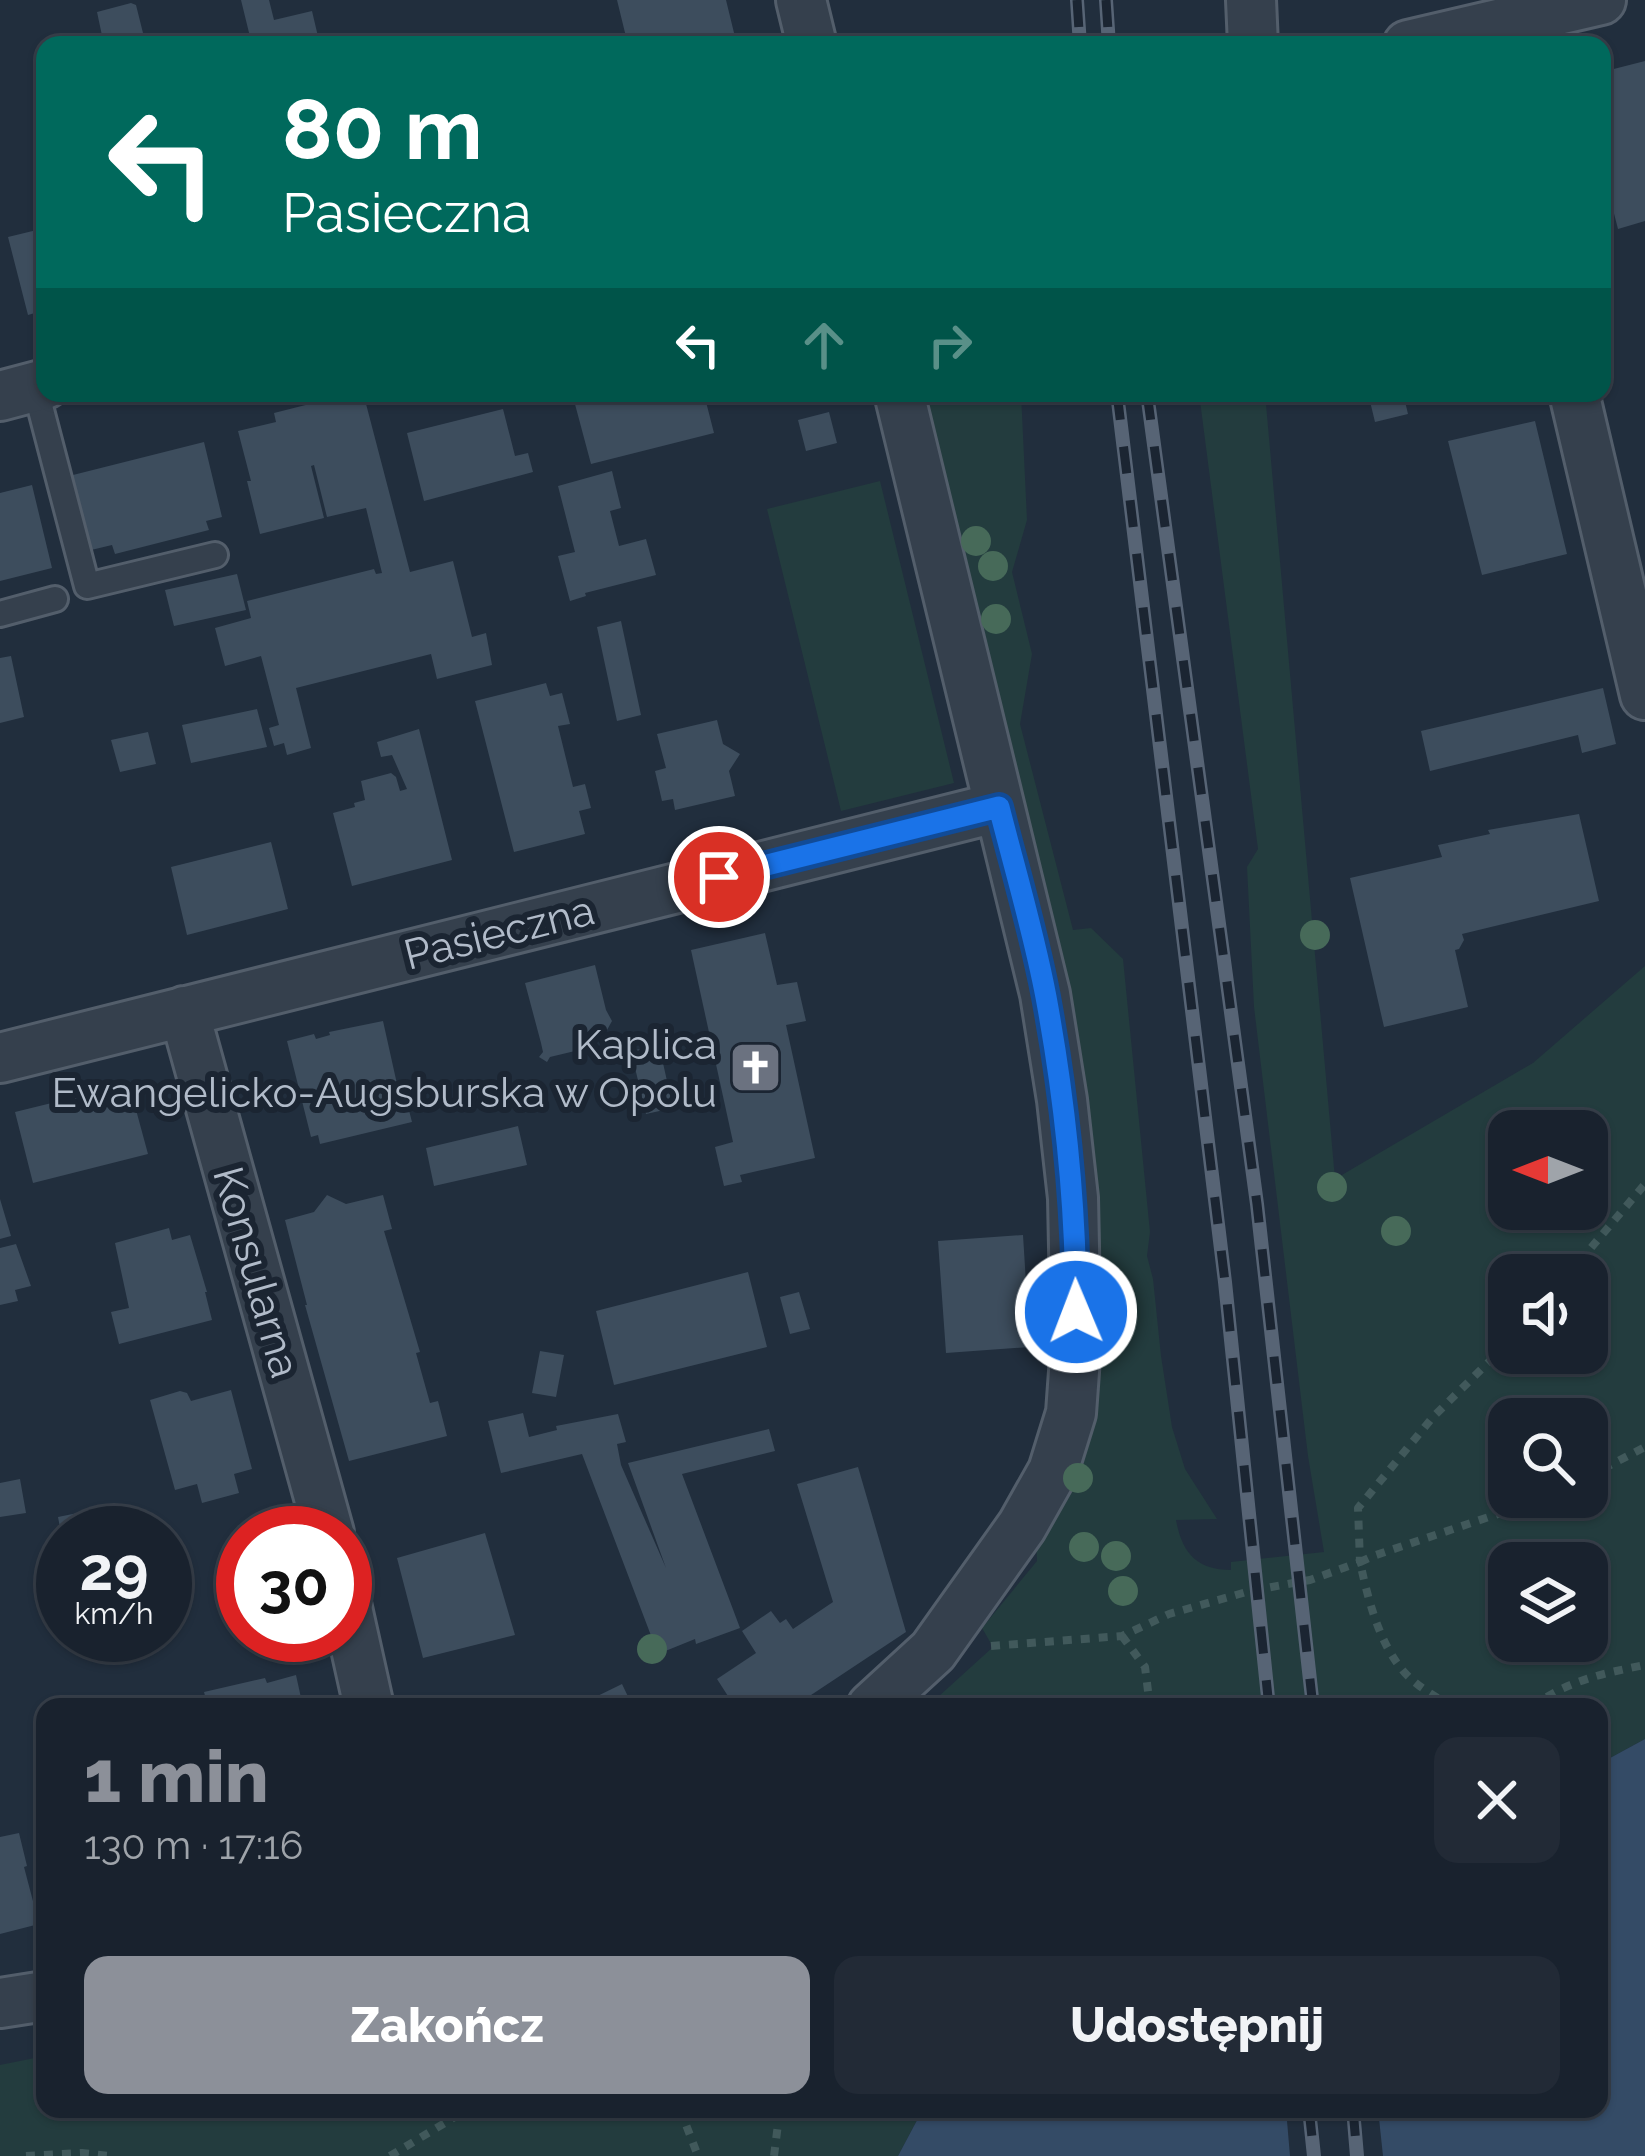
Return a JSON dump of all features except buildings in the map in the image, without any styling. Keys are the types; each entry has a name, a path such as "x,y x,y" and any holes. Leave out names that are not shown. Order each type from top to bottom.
{"street":[{"path":"801,0 810,36"},
{"path":"1251,0 1253,36"},
{"path":"1492,36 1601,0"},
{"path":"882,1698 933,1651 1022,1526 1053,1471 1071,1413 1076,1343 1073,1198 1045,994 901,402"},
{"path":"1576,402 1645,695"},
{"name":"Pasieczna","path":"0,1058 999,807"},
{"name":"Konsularna","path":"184,1011 322,1506"},
{"path":"359,1662 367,1698"},
{"path":"0,2003 36,1997"}],"lane":[{"path":"27,389 87,586 215,555"},
{"path":"0,614 56,599"}],"path":[{"path":"1586,1254 1645,1184"},
{"path":"1439,1698 1401,1669 1369,1602 1360,1562 1358,1508 1433,1417 1488,1363"},
{"path":"1608,1467 1645,1448"},
{"path":"933,1651 1122,1636 1169,1614 1310,1580 1488,1517"},
{"path":"1122,1636 1145,1667 1149,1698"},
{"path":"1547,1698 1572,1683 1645,1665"},
{"path":"390,2156 453,2118"},
{"path":"683,2118 698,2156"},
{"path":"774,2156 779,2118"},
{"path":"26,2156 110,2156"}],"green space":[{"path":"901,402 1021,402 1027,520 1012,572 1032,654 1020,724 1073,930 1091,928 1123,959 1150,1232 1147,1256 1172,1427 1185,1469 1217,1519 1176,1520 1182,1542 1193,1557 1209,1567 1231,1570 1231,1562 1324,1552 1308,1456 1254,1007 1247,867 1258,849 1200,402 1266,402 1335,1179 1533,1063 1645,966 1645,1739 1608,1759 1608,1698 937,1698 993,1647 982,1628 1037,1561 1036,1535 1053,1471 1073,1198"},
{"path":"880,481 954,783 841,811 767,509"},
{"path":"36,2058 36,2118 918,2118 898,2156 0,2156 0,2065"}],"water":[{"path":"1645,1739 1645,2156 898,2156 918,2118 1608,2118 1608,1759"}],"pier":[{"path":"1287,2118 1379,2118 1383,2156 1290,2156"}],"railway":[{"path":"1077,0 1079,36"},
{"path":"1106,0 1108,36"},
{"path":"1118,402 1225,1282 1268,1698"},
{"path":"1148,402 1257,1204 1312,1698"},
{"path":"1310,2118 1314,2156"},
{"path":"1354,2118 1357,2156"}],"place":[{"name":"Kaplica Ewangelicko-Augsburska w Opolu","path":"756,1068"}],"route":[{"path":"719,877 999,807 1045,994 1062,1100 1073,1198 1076,1312"}]}
